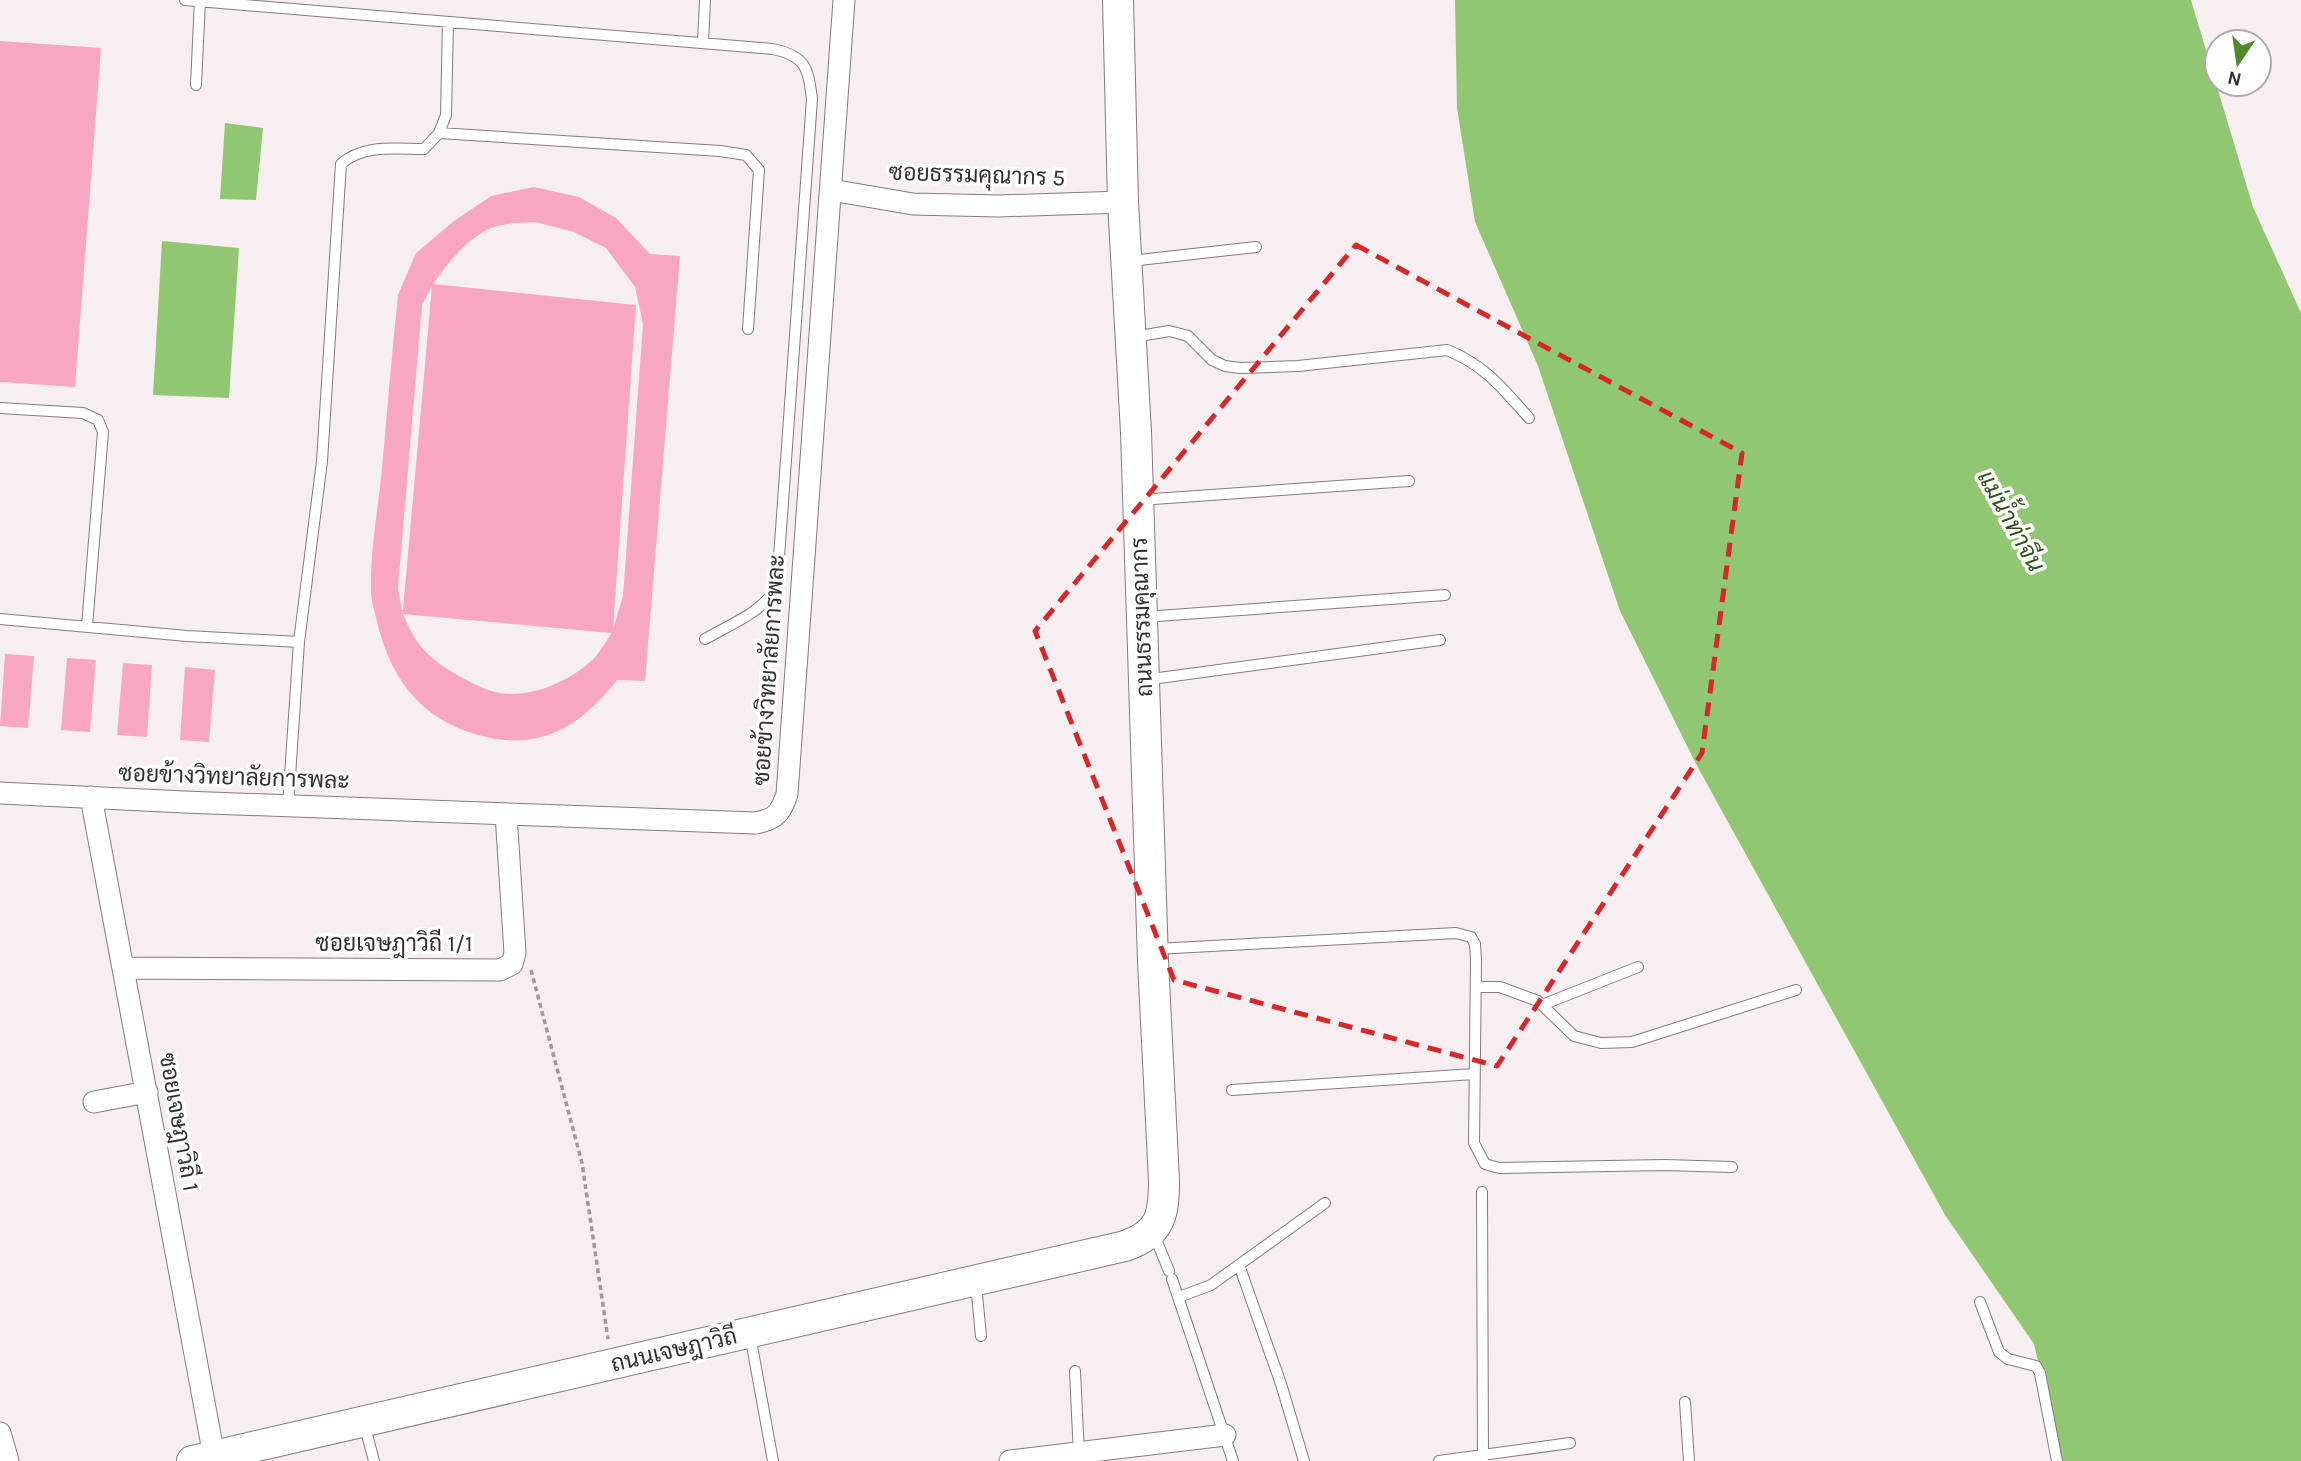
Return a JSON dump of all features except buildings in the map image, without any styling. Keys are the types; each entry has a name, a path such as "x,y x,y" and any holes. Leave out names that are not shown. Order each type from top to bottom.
{"street":[{"name":"ซอยข้างวิทยาลัยการพละ","path":"0,793 755,823 770,821 778,815 788,781 844,0"},
{"name":"ถนนธรรมคุณากร","path":"1118,0 1164,1196 1153,1233"},
{"name":"ซอยธรรมคุณากร 5","path":"831,190 913,204 1124,202"},
{"name":"ซอยเจษฎาวิถี 1","path":"91,797 147,1092 222,1457"},
{"path":"506,814 516,953"},
{"name":"ซอยเจษฎาวิถี 1/1","path":"124,968 500,970 512,964 516,953"},
{"path":"94,1101 147,1092"},
{"name":"ถนนเจษฎาวิถี","path":"222,1457 364,1421 1125,1247 1153,1233"},
{"path":"0,1433 8,1461"},
{"path":"1010,1461 1080,1457 1225,1435"}],"lane":[{"path":"186,0 309,5 448,22 774,49 791,53 802,62 810,80 812,99 777,585 772,597 761,606 705,639"},
{"path":"703,43 705,0"},
{"path":"196,85 200,1"},
{"path":"288,806 299,642 322,461 341,164 351,155 367,150 424,149 439,133 446,115 448,22"},
{"path":"439,133 720,151 746,155 759,170 748,329"},
{"path":"1127,261 1256,247"},
{"path":"1131,337 1169,331 1188,336 1212,360 1240,368 1298,366 1447,350 1464,357 1493,377 1529,418"},
{"path":"0,408 83,413 98,421 103,432 88,626"},
{"path":"1139,500 1409,481"},
{"path":"1142,617 1445,595"},
{"path":"0,619 187,636 299,642"},
{"path":"1144,680 1440,640"},
{"path":"1153,949 1456,933 1471,937 1475,944 1476,987 1474,1143 1485,1164 1492,1167 1732,1167"},
{"path":"1542,1005 1638,967"},
{"path":"1476,987 1500,987 1538,1001 1574,1036 1601,1043 1632,1042 1796,990"},
{"path":"1233,1090 1474,1074"},
{"path":"1482,1192 1482,1458"},
{"path":"1179,1297 1211,1285 1325,1202"},
{"path":"1153,1233 1179,1297 1233,1461"},
{"path":"1239,1265 1281,1384 1304,1461"},
{"path":"976,1281 981,1336"},
{"path":"1980,1302 1999,1352 2008,1359 2036,1366 2040,1373 2057,1461"},
{"path":"750,1332 773,1461"},
{"path":"1075,1371 1080,1457"},
{"path":"1685,1402 1689,1461"},
{"path":"364,1421 374,1461"},
{"path":"1439,1461 1482,1458 1570,1443"}],"path":[{"path":"516,953 531,970 582,1163 612,1364"}],"highlighted area":[{"path":"1356,245 1742,453 1702,753 1497,1066 1174,980 1035,631"}],"shaded area":[{"path":"0,41 101,48 75,387 0,382"},
{"path":"534,187 579,197 616,218 650,254 680,256 645,681 617,680 591,708 562,729 546,736 511,740 468,732 430,712 415,698 392,664 377,622 371,595 373,545 398,295 416,253 454,221 491,196","holes":["535,222 574,232 606,248 635,287 643,324 623,596 613,629 636,305 433,284 453,258 478,235 497,226","432,286 402,610 398,588 422,305","403,614 611,634 596,656 568,678 532,692 509,694 483,688 439,664 425,651"]},
{"path":"5,654 34,656 28,728 0,726"},
{"path":"67,658 96,660 90,732 61,730"},
{"path":"123,663 152,665 147,737 117,735"},
{"path":"185,667 215,670 209,742 180,740"}],"water":[{"name":"แม่น้ำท่าจีน","path":"1455,0 2191,0 2203,40 2203,98 2220,98 2253,207 2301,313 2301,1461 2061,1461 2034,1344 1945,1215 1696,764 1620,611 1538,366 1475,222 1457,108"},
{"path":"225,123 263,128 256,200 220,199"},
{"path":"162,241 239,248 229,398 153,395"}]}
